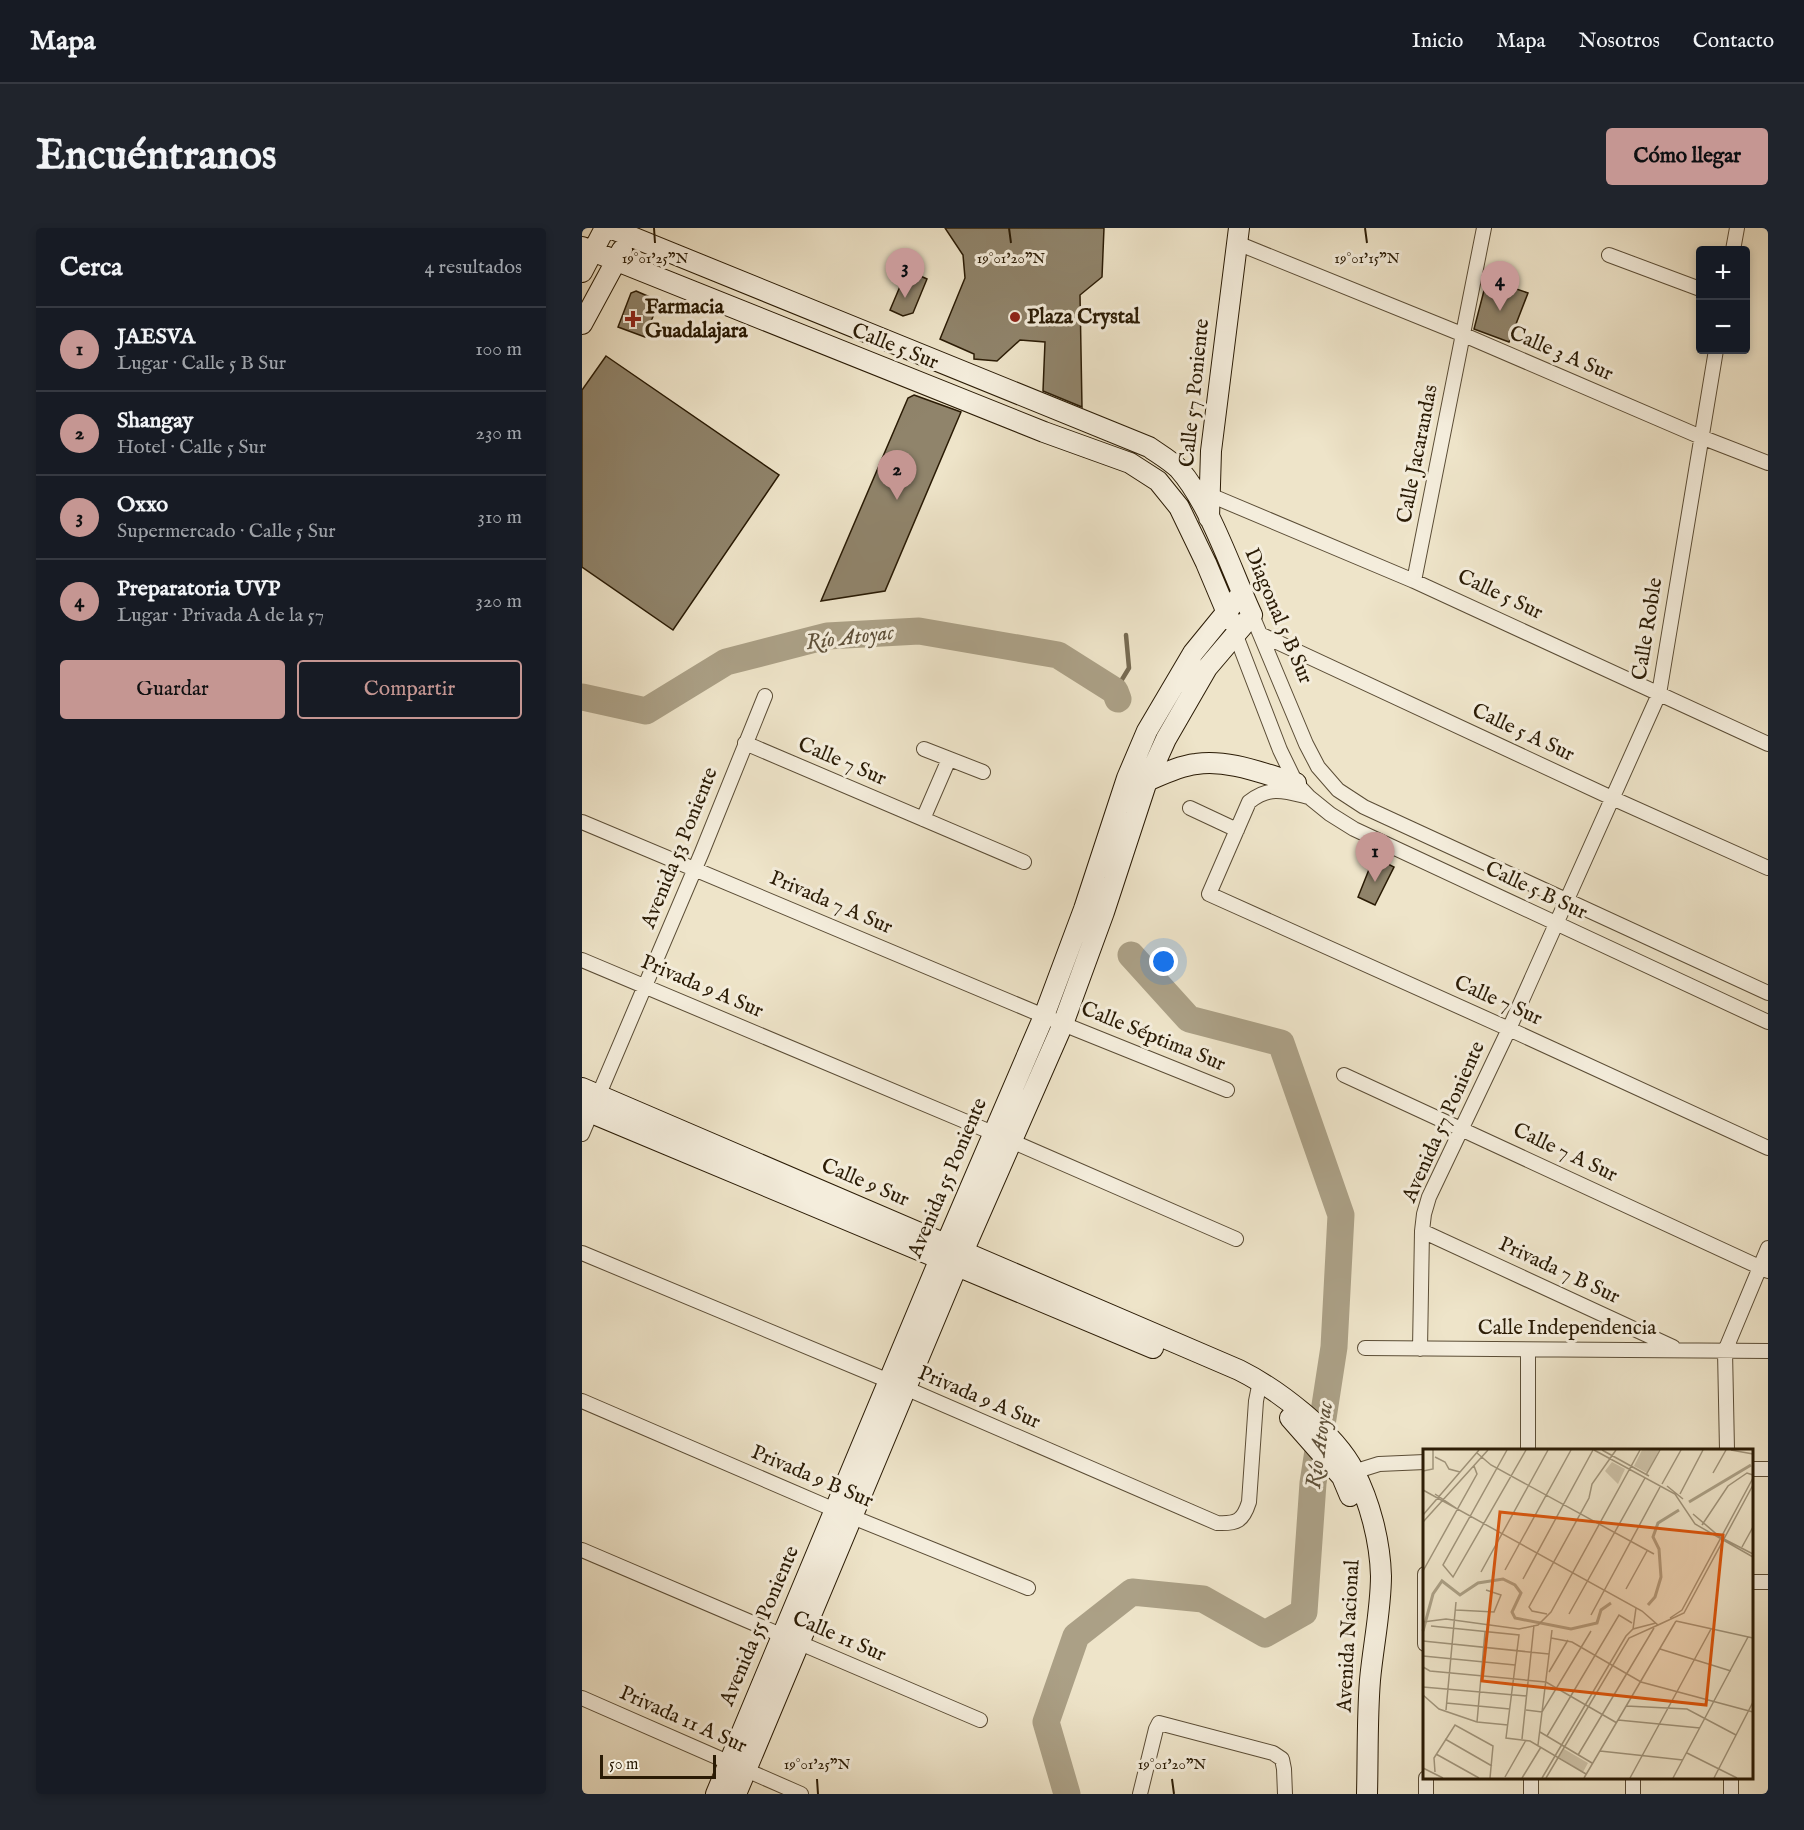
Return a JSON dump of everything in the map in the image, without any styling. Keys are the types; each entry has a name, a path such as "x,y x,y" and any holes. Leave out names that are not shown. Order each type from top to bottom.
{"main road":[{"path":"582,272 588,249 605,228"},
{"path":"582,324 616,261 623,230"},
{"name":"Calle 5 Sur","path":"623,230 1149,447 1178,468 1191,485"},
{"name":"Calle 57 Poniente","path":"1206,563 1211,451 1238,235"},
{"name":"Calle 5 Sur","path":"588,249 1044,432 1130,463 1158,481 1179,507 1206,563"},
{"path":"1044,432 1052,407"},
{"path":"1178,468 1200,462 1211,451"},
{"name":"Diagonal 5 B Sur","path":"1191,485 1209,519 1252,615"},
{"path":"1206,563 1235,633"},
{"name":"Avenida 55 Poniente","path":"716,1794 737,1767 1002,1137 1084,909 1127,778 1147,731 1193,653 1242,593"},
{"name":"Avenida 55 Poniente","path":"1002,1137 1063,1024 1104,912 1147,781 1166,739 1207,668 1252,615"},
{"path":"1147,781 1176,769 1195,764 1212,763 1235,766 1303,790"},
{"name":"Calle 9 Sur","path":"588,1101 1259,1387"},
{"name":"Avenida Nacional","path":"1259,1387 1295,1414 1333,1453 1348,1474 1374,1523 1381,1576 1370,1682 1367,1794"},
{"name":"Avenida Nacional","path":"1348,1474 1362,1527 1368,1576 1356,1691 1354,1794"},
{"name":"Avenida 55 Poniente","path":"736,1794 737,1767"}],"street":[{"name":"Calle Jacarandas","path":"1414,581 1484,228"},
{"path":"1734,246 1737,228"},
{"name":"Calle 3 A Sur","path":"1238,235 1701,437 1768,463"},
{"path":"1609,255 1696,287"},
{"name":"Calle Roble","path":"1566,899 1659,694 1715,354"},
{"name":"Calle 5 Sur","path":"1210,495 1414,581 1768,744"},
{"name":"Diagonal 5 B Sur","path":"1252,615 1306,744 1318,767"},
{"path":"1190,808 1237,830 1249,802 1259,794 1270,791 1303,790 1280,750 1235,633"},
{"name":"Calle 5 A Sur","path":"1262,635 1768,868"},
{"name":"Avenida 53 Poniente","path":"582,1134 588,1101 645,986 765,696"},
{"name":"Calle 7 Sur","path":"745,743 1024,862"},
{"path":"924,749 983,772"},
{"path":"923,819 949,759"},
{"name":"Calle 5 B Sur","path":"1318,767 1338,790 1364,807 1768,993"},
{"name":"Calle 5 B Sur","path":"1303,790 1330,814 1353,829 1768,1022"},
{"name":"Privada 7 A Sur","path":"582,822 1063,1024"},
{"name":"Calle 7 Sur","path":"1237,830 1209,894 1768,1148"},
{"name":"Avenida 57 Poniente","path":"1420,1348 1422,1231 1429,1197 1509,1029 1566,899"},
{"name":"Privada 9 A Sur","path":"582,960 1002,1137 1236,1239"},
{"name":"Calle Séptima Sur","path":"1063,1024 1227,1090"},
{"name":"Calle 7 A Sur","path":"1344,1075 1764,1269"},
{"name":"Privada 7 B Sur","path":"1422,1231 1677,1349"},
{"path":"1726,1449 1725,1351 1764,1269 1768,1248"},
{"name":"Privada 9 A Sur","path":"582,1253 1217,1522 1232,1524 1244,1516 1249,1502 1259,1387"},
{"name":"Calle Independencia","path":"1365,1348 1768,1351"},
{"path":"1528,1350 1528,1449"},
{"name":"Privada 9 B Sur","path":"582,1401 844,1513 1028,1588"},
{"path":"1348,1474 1379,1464 1423,1462"},
{"name":"Calle 11 Sur","path":"582,1550 980,1720"},
{"name":"Privada 11 A Sur","path":"582,1698 801,1794"},
{"path":"1140,1794 1159,1723 1274,1753 1282,1759 1285,1794"}],"building":[{"name":"Plaza Crystal","path":"945,228 1104,228 1102,277 1080,295 1082,407 1043,391 1045,342 1020,340 997,361 974,359 974,354 940,339 965,278 963,255"},
{"path":"907,270 927,279 913,313 903,316 890,310"},
{"path":"1487,279 1528,293 1509,342 1474,329"},
{"path":"636,291 659,301 645,337 618,327 631,293"},
{"path":"606,356 779,475 673,630 582,567 582,390"},
{"path":"914,395 961,412 885,591 821,601 908,398"},
{"path":"1374,857 1394,867 1375,905 1358,897"}],"waterway":[{"name":"Río Atoyac","path":"582,697 646,711 726,662 827,636 919,631 1058,655 1115,691 1118,699"},
{"path":"1115,691 1129,668 1126,635"},
{"name":"Río Atoyac","path":"1067,1794 1046,1722 1076,1636 1132,1592 1203,1599 1265,1634 1304,1612 1313,1483 1334,1347 1341,1215 1281,1043 1189,1019 1131,955"}],"place":[{"name":"Oxxo","path":"905,298"},
{"name":"Preparatoria UVP","path":"1500,311"},
{"name":"Plaza Crystal","path":"1015,317"},
{"name":"Farmacia Guadalajara","path":"633,319"},
{"name":"Shangay","path":"897,500"},
{"name":"JAESVA","path":"1375,882"}]}
